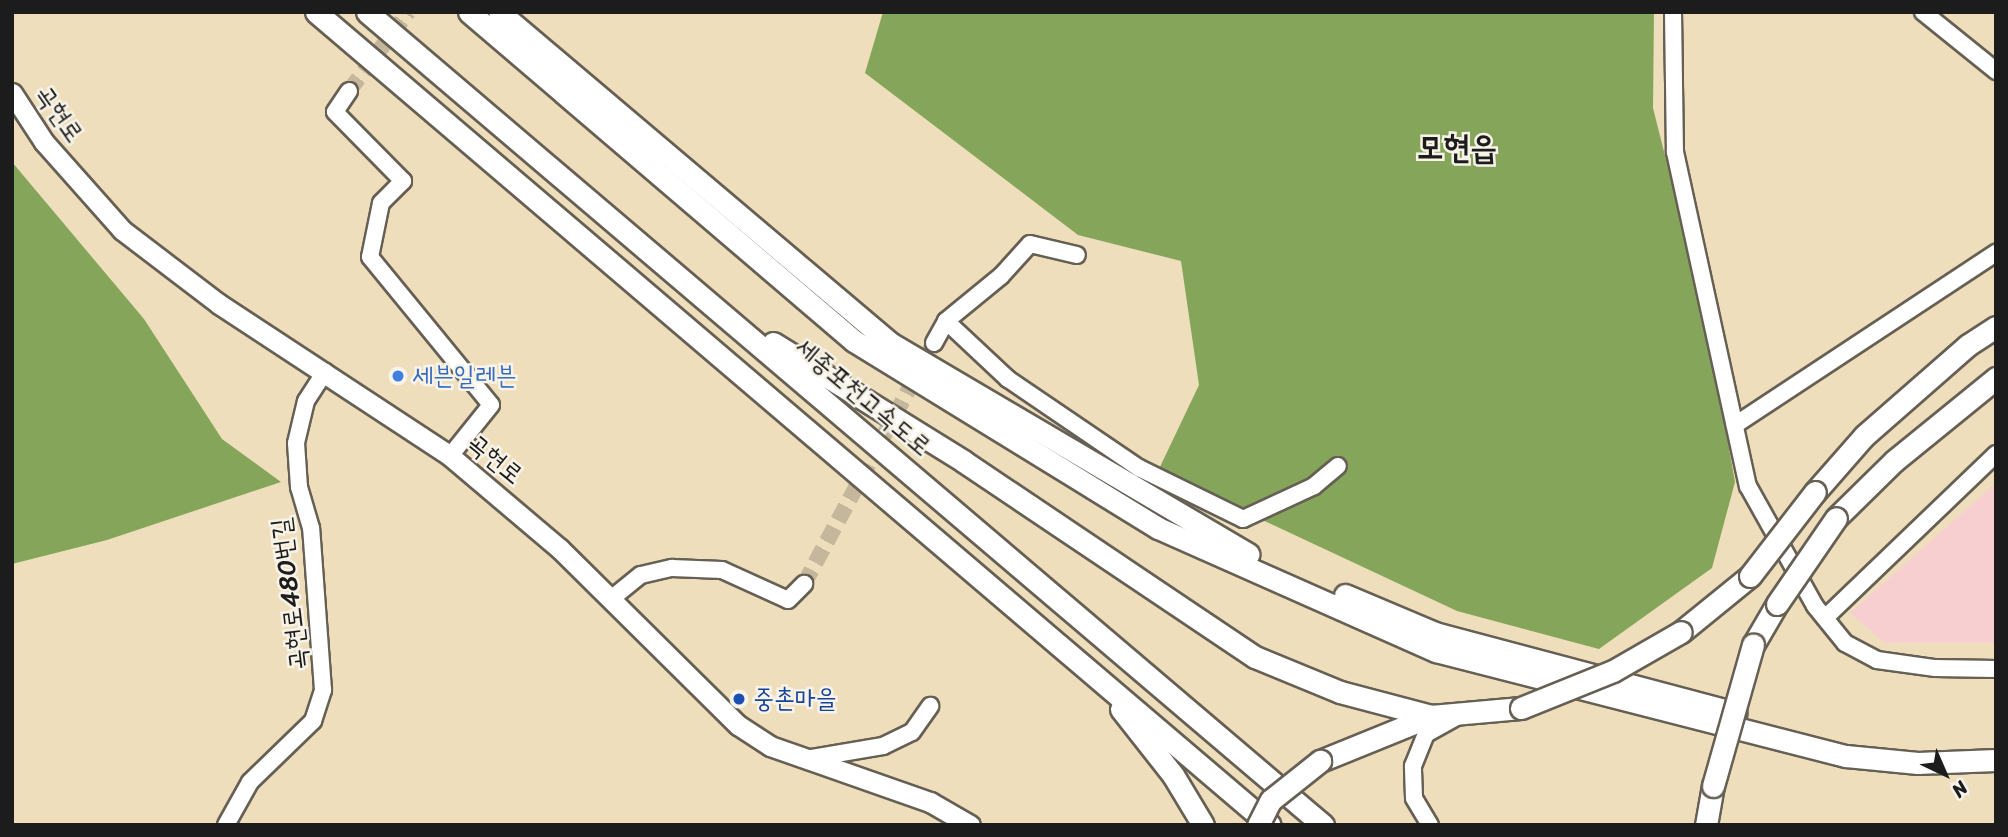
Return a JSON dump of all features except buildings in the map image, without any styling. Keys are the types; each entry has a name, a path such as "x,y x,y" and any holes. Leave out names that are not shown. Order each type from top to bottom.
{"highway":[{"path":"316,12 1270,825"},
{"name":"세종포천고속도로","path":"367,12 1323,825"},
{"path":"469,12 854,341 1158,528 1436,651 1846,756 1918,763 1996,760"},
{"path":"499,12 890,343 1239,550 1434,633 1836,739 1915,750 1996,747"},
{"path":"713,306 963,461 1255,657 1340,692 1431,716"},
{"path":"1258,825 1270,800 1320,761 1431,716 1521,708 1613,671 1681,632 1750,576 1815,492 1864,436 1968,345 1996,327"},
{"path":"1706,825 1711,792 1754,645 1777,604 1836,518 1894,461 1996,378"},
{"path":"1041,629 1128,716 1203,825"},
{"path":"1711,792 1716,825"}],"main road":[{"name":"곡현로","path":"12,93 44,142 122,230 170,270 450,456 611,599 738,725 770,746 930,802 970,825"}],"street":[{"path":"1673,12 1675,152 1748,486 1825,618 1845,643 1877,660 1935,668 1996,669"},
{"path":"1923,12 1957,44 1992,60"},
{"path":"349,91 335,112 403,181 381,204 370,257 491,405 450,456"},
{"path":"934,343 946,321 1001,276 1030,244 1077,255"},
{"path":"1735,425 1996,253"},
{"path":"946,321 1008,379 1139,468 1243,519 1314,486 1338,466"},
{"name":"곡현로480번길","path":"226,825 250,782 313,721 323,690 311,528 299,487 296,443 306,401 325,372"},
{"path":"1825,618 1996,454"},
{"path":"611,599 641,575 671,568 722,570 788,600 804,584"},
{"path":"804,760 883,746 912,732 930,706"},
{"path":"1430,825 1414,798 1413,766 1426,734 1464,713"}],"shaded area":[{"path":"1996,483 1996,643 1885,643 1850,613"}],"green space":[{"path":"883,12 1654,12 1653,108 1705,314 1735,482 1712,568 1599,649 1457,611 1158,471 1199,385 1181,261 1078,235 865,73"},
{"path":"12,162 144,319 222,439 281,482 107,540 12,564"}],"tunnel":[{"path":"349,91 408,12"},
{"path":"804,584 934,343"}],"place":[{"name":"세븐일레븐","path":"398,376"},
{"name":"중촌마을","path":"739,699"}],"district":[{"name":"모현읍","path":"1457,148"}]}
